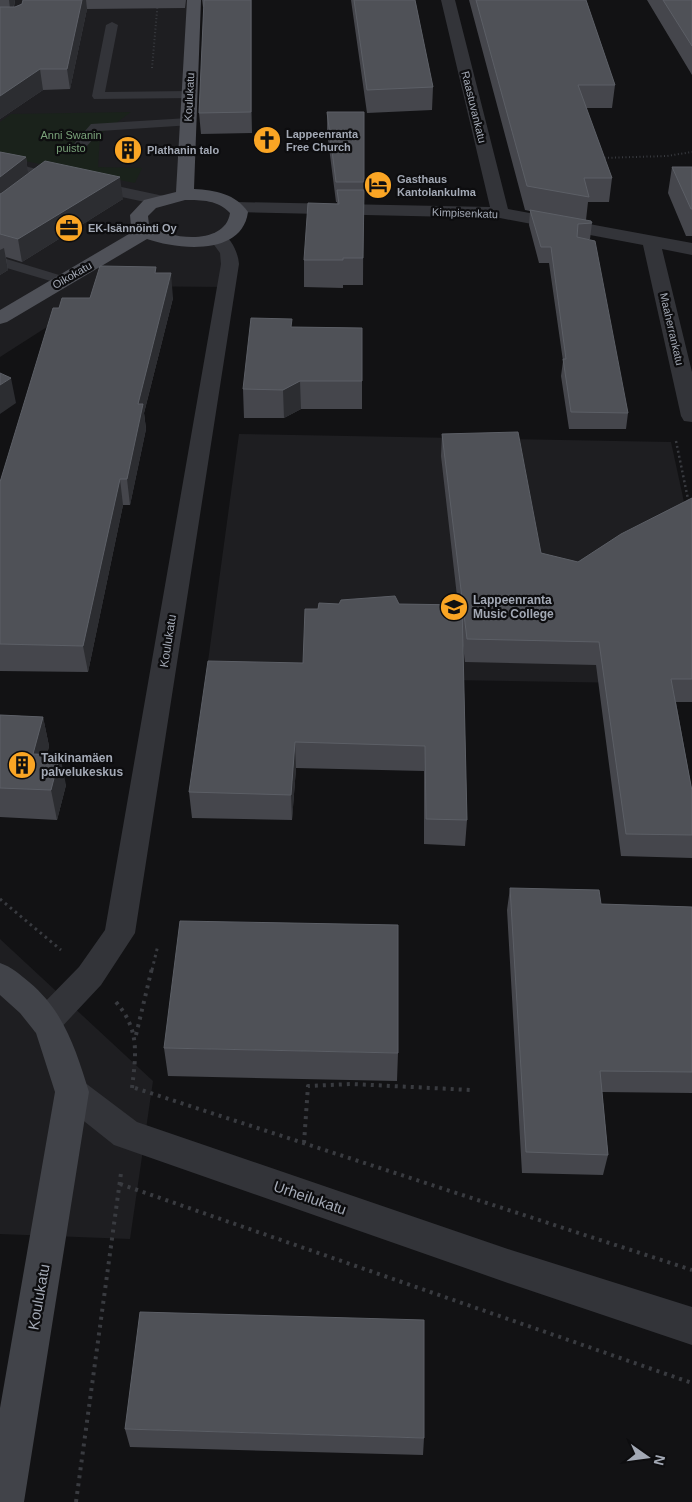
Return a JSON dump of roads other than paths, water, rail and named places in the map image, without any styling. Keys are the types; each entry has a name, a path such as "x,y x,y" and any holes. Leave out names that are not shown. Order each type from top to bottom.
{"main road":[{"name":"Koulukatu","path":"184,195 194,0"},
{"path":"184,195 218,198 236,207 240,218 238,224 230,232 218,238 196,242 160,240 145,233 140,227 139,215 150,204 159,200 184,195"},
{"name":"Oikokatu","path":"0,318 145,233"}],"street":[{"name":"Raastuvankatu","path":"448,0 500,213"},
{"path":"0,166 159,200"},
{"name":"Kimpisenkatu","path":"236,207 500,213 692,250"},
{"name":"Koulukatu","path":"46,1022 90,976 120,933 230,264 229,253 218,238"},
{"name":"Maaherrankatu","path":"651,241 692,416"},
{"path":"0,976 32,1004 46,1022 59,1052 72,1092"},
{"name":"Koulukatu","path":"4,1502 72,1092"},
{"name":"Urheilukatu","path":"72,1092 126,1134 511,1267 692,1326"}],"lane":[{"path":"112,25 98,96 189,95"},
{"path":"75,152 96,127 188,122"},
{"path":"30,187 45,176"},
{"path":"0,261 64,281"}],"place":[{"name":"Lappeenranta Free Church","path":"267,140"},
{"name":"Plathanin talo","path":"128,150"},
{"name":"Gasthaus Kantolankulma","path":"378,185"},
{"name":"EK-Isännöinti Oy","path":"69,228"},
{"name":"Lappeenranta Music College","path":"454,607"},
{"name":"Taikinamäen palvelukeskus","path":"22,765"}],"park label":[{"name":"Anni Swanin puisto","path":"71,141"}]}
